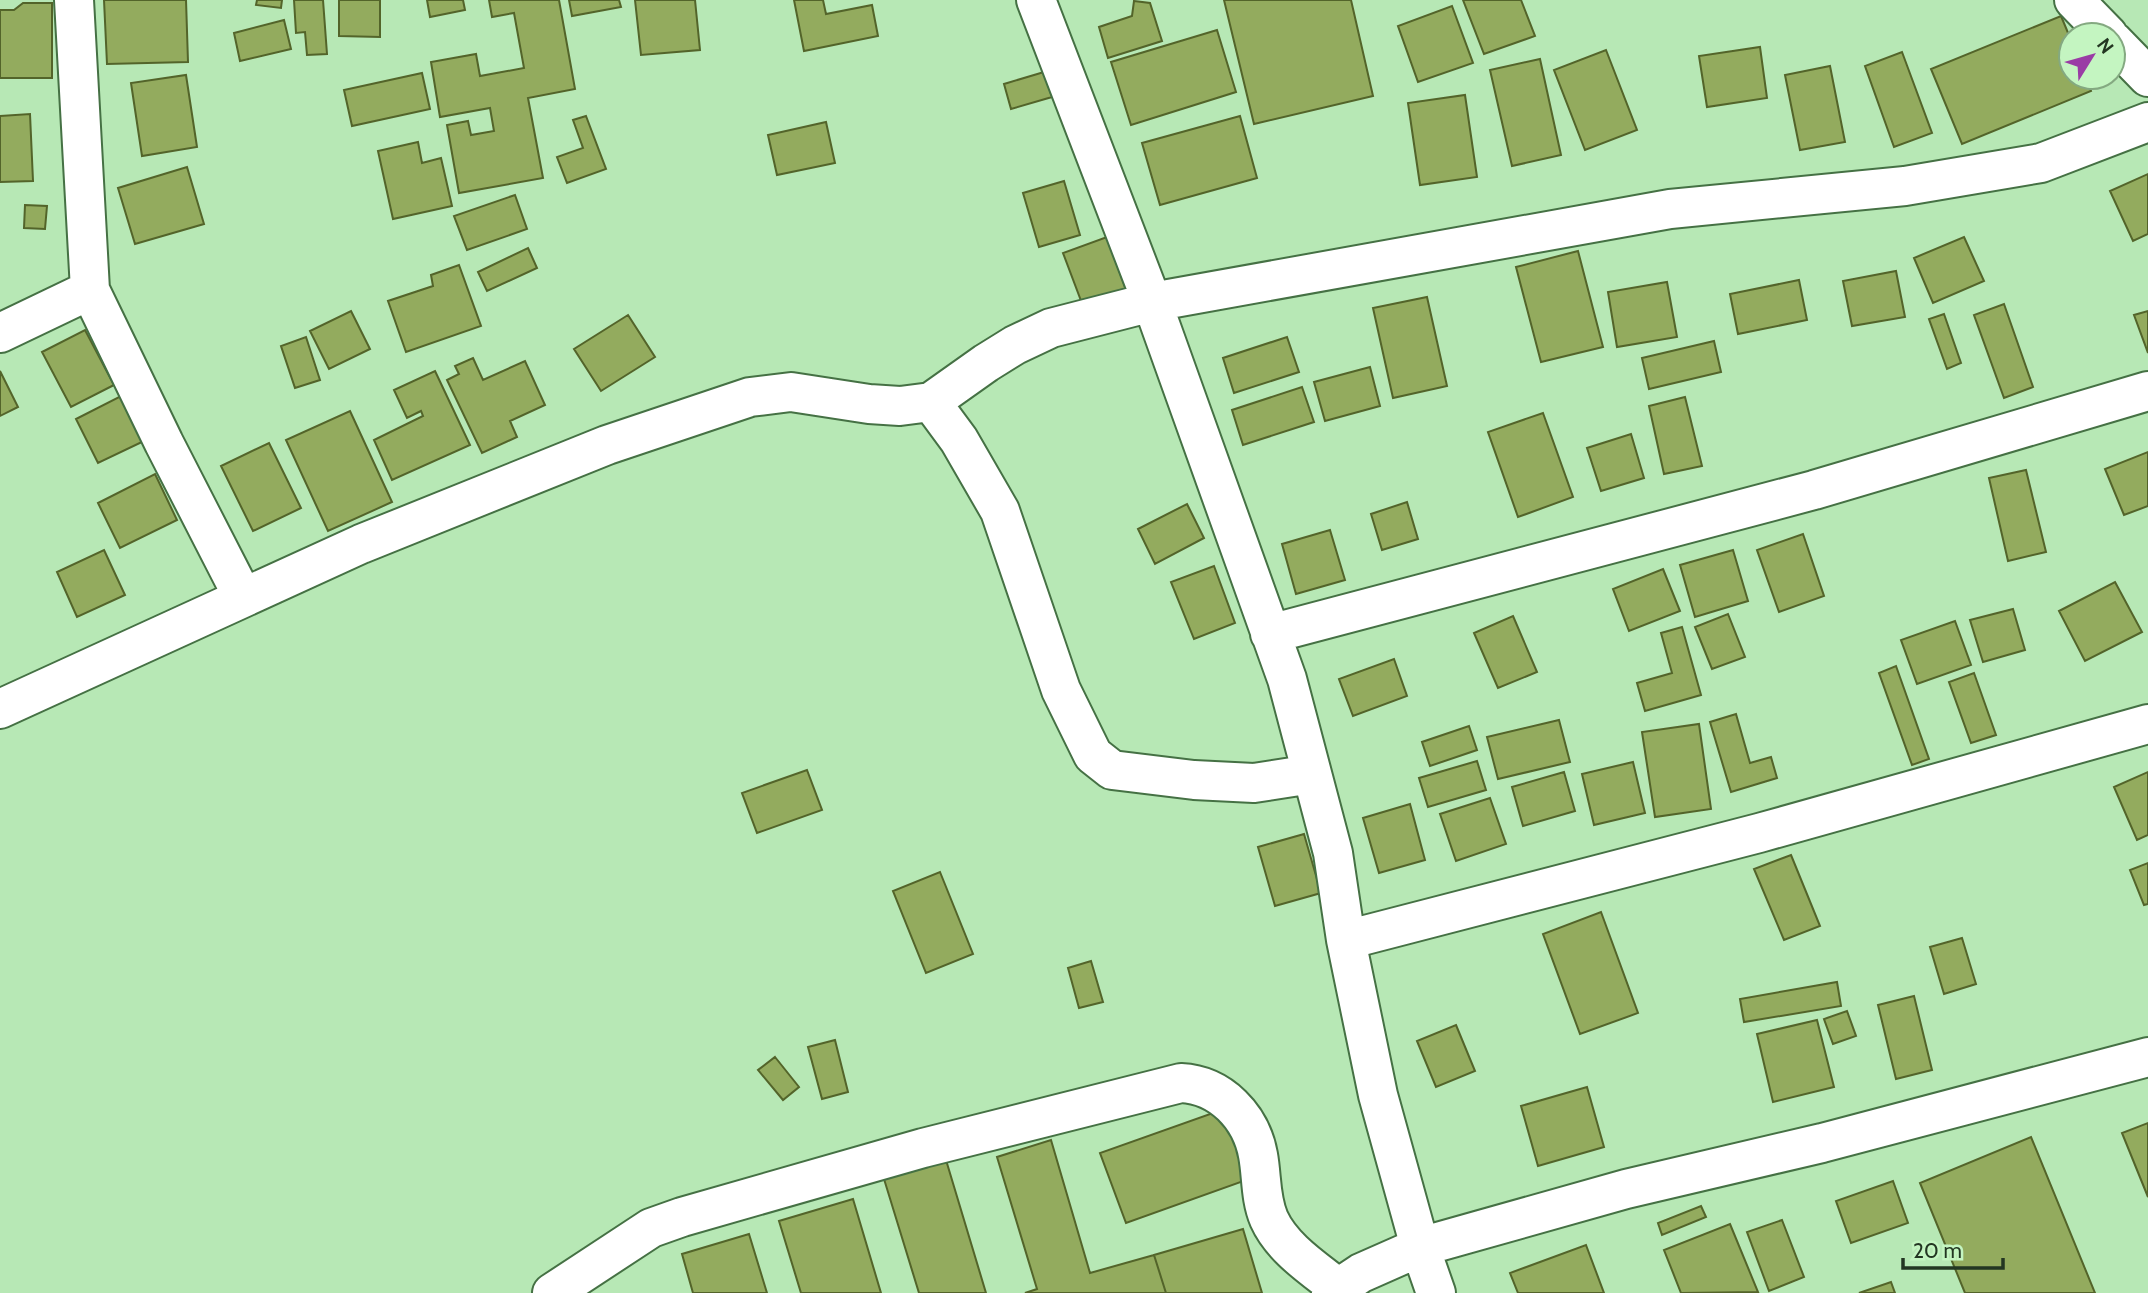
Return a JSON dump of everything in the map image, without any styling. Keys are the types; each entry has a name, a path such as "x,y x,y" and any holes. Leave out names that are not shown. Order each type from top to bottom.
{"street":[{"path":"74,0 90,290 243,597"},
{"path":"1036,0 1152,302 1287,679 1333,853 1346,940 1378,1094 1420,1247 1436,1293"},
{"path":"2074,0 2094,21"},
{"path":"2127,55 2148,77"},
{"path":"0,709 243,597 496,489 607,445 750,397 791,392 869,404 900,406 931,402 986,363 1051,328 1152,302 1670,209 1905,186 2041,163 2148,122"},
{"path":"0,333 90,290"},
{"path":"1270,634 1814,490 2148,391"},
{"path":"931,402 959,440 1000,511 1061,690 1093,755 1100,762 1112,770 1194,780 1254,783 1312,775"},
{"path":"1346,940 1759,833 2148,724"},
{"path":"552,1293 651,1228 682,1217 923,1148 1181,1083 1193,1084 1223,1097 1242,1116 1258,1153 1263,1202 1269,1219 1282,1239 1336,1291 1386,1260 1420,1247 1626,1189 1835,1140 2148,1057"}],"building":[{"path":"104,0 186,0 188,62 107,64"},
{"path":"257,0 282,0 281,8 256,5"},
{"path":"294,0 323,0 327,54 307,55 305,32 296,33"},
{"path":"339,0 380,0 380,37 339,36"},
{"path":"427,0 463,0 465,10 430,17"},
{"path":"489,0 559,0 575,89 528,98 543,178 459,193 447,125 468,121 471,135 494,131 490,108 440,117 431,62 476,54 480,76 524,68 514,13 492,17"},
{"path":"569,0 619,0 621,7 572,16"},
{"path":"635,0 695,0 700,50 641,55"},
{"path":"794,0 823,0 826,14 872,5 878,36 804,51"},
{"path":"1224,0 1351,0 1373,96 1254,124"},
{"path":"1463,0 1521,0 1535,36 1484,54"},
{"path":"1134,1 1150,3 1162,41 1108,58 1099,27 1132,16"},
{"path":"23,3 52,3 52,78 0,78 0,10 14,10"},
{"path":"1452,6 1473,63 1418,82 1398,26"},
{"path":"2061,16 2063,21 2057,21 2057,91 2091,91 1962,144 1931,69"},
{"path":"284,20 291,49 240,61 234,33"},
{"path":"1217,30 1236,92 1131,125 1111,62"},
{"path":"1760,47 1767,98 1707,107 1699,56"},
{"path":"1606,50 1637,130 1585,150 1554,70"},
{"path":"1902,52 1932,133 1894,147 1865,66"},
{"path":"1540,59 1561,155 1512,166 1490,70"},
{"path":"1830,66 1845,142 1800,150 1785,75"},
{"path":"1044,72 1052,97 1011,109 1004,84"},
{"path":"422,73 430,109 352,126 344,90"},
{"path":"186,75 197,147 142,156 131,83"},
{"path":"1465,95 1477,177 1420,185 1408,103"},
{"path":"30,114 33,181 0,182 0,116"},
{"path":"586,116 606,169 567,183 557,157 583,148 573,120"},
{"path":"1240,116 1257,178 1160,205 1142,143"},
{"path":"826,122 835,163 777,175 768,135"},
{"path":"418,142 422,163 441,158 452,206 393,219 378,151"},
{"path":"187,167 204,224 135,244 118,188"},
{"path":"2148,174 2148,234 2133,241 2110,191"},
{"path":"1064,181 1080,235 1039,247 1023,193"},
{"path":"515,195 527,229 467,250 454,216"},
{"path":"25,205 47,206 45,229 24,228"},
{"path":"1107,237 1129,298 1086,314 1063,253"},
{"path":"1964,237 1984,281 1933,303 1914,258"},
{"path":"528,248 537,268 487,291 478,272"},
{"path":"1578,251 1603,347 1541,362 1516,267"},
{"path":"459,265 481,326 406,352 388,301 433,286 431,275"},
{"path":"1896,271 1905,317 1852,326 1843,281"},
{"path":"1799,280 1807,320 1738,334 1730,294"},
{"path":"1667,282 1677,337 1617,347 1608,292"},
{"path":"1427,297 1447,386 1393,398 1373,308"},
{"path":"2004,304 2033,387 2004,398 1974,315"},
{"path":"351,311 370,349 329,369 310,331"},
{"path":"2148,311 2148,353 2134,315"},
{"path":"1944,314 1961,363 1947,369 1929,319"},
{"path":"628,315 655,357 601,391 574,349"},
{"path":"85,330 114,385 71,407 42,352"},
{"path":"306,337 320,380 295,388 281,346"},
{"path":"1287,337 1299,372 1234,393 1223,358"},
{"path":"1714,341 1721,372 1649,389 1642,358"},
{"path":"473,358 483,380 525,361 545,405 510,421 517,437 482,453 447,380 459,374 455,366"},
{"path":"1370,367 1380,406 1325,421 1314,382"},
{"path":"0,371 18,407 0,416"},
{"path":"435,371 470,445 392,480 374,440 423,416 421,411 407,418 394,390"},
{"path":"1302,387 1314,422 1243,445 1232,410"},
{"path":"121,396 144,441 98,463 76,419"},
{"path":"1685,397 1702,466 1664,474 1649,406"},
{"path":"350,411 392,502 328,531 286,440"},
{"path":"1543,413 1573,497 1518,517 1488,432"},
{"path":"1631,434 1644,478 1601,491 1587,448"},
{"path":"269,443 301,508 253,531 221,466"},
{"path":"2148,452 2148,506 2124,515 2105,469"},
{"path":"2026,470 2046,552 2008,561 1989,478"},
{"path":"155,474 177,520 120,548 98,503"},
{"path":"1407,502 1418,539 1382,550 1371,514"},
{"path":"1187,504 1204,538 1155,564 1138,529"},
{"path":"1330,530 1345,580 1296,594 1282,544"},
{"path":"1803,534 1824,596 1779,612 1757,550"},
{"path":"104,550 125,595 77,617 57,572"},
{"path":"1733,550 1748,601 1695,617 1680,565"},
{"path":"1214,566 1235,623 1194,639 1171,582"},
{"path":"1663,569 1680,611 1629,631 1613,589"},
{"path":"2115,582 2142,632 2085,661 2059,611"},
{"path":"2013,609 2025,650 1983,662 1970,620"},
{"path":"1728,614 1745,657 1712,669 1695,627"},
{"path":"1513,616 1537,672 1498,688 1474,633"},
{"path":"1955,621 1971,665 1917,684 1901,640"},
{"path":"1682,627 1701,695 1645,711 1637,683 1672,673 1661,633"},
{"path":"1394,659 1407,696 1353,716 1339,679"},
{"path":"1896,666 1929,759 1912,765 1879,673"},
{"path":"1974,673 1996,735 1971,743 1949,682"},
{"path":"1736,714 1750,763 1771,757 1777,778 1731,792 1710,722"},
{"path":"1559,720 1570,762 1498,779 1487,737"},
{"path":"1699,724 1711,809 1655,817 1642,732"},
{"path":"1469,726 1477,750 1430,766 1422,742"},
{"path":"1477,761 1486,790 1428,807 1419,778"},
{"path":"1633,762 1645,813 1594,825 1582,774"},
{"path":"807,770 822,810 757,833 742,793"},
{"path":"1564,772 1575,811 1523,826 1512,787"},
{"path":"2148,772 2148,835 2137,840 2114,787"},
{"path":"1490,798 1506,844 1456,861 1440,814"},
{"path":"1410,804 1425,860 1379,873 1363,818"},
{"path":"1304,834 1321,893 1275,906 1258,847"},
{"path":"1791,855 1820,926 1784,940 1754,869"},
{"path":"2148,863 2148,904 2144,905 2130,870"},
{"path":"940,872 973,954 926,973 893,891"},
{"path":"1601,912 1638,1013 1580,1034 1543,934"},
{"path":"1962,938 1976,984 1944,994 1930,947"},
{"path":"1091,961 1103,1002 1079,1008 1068,968"},
{"path":"1837,982 1841,1006 1744,1022 1740,999"},
{"path":"1914,996 1932,1070 1896,1079 1878,1005"},
{"path":"1847,1011 1856,1036 1833,1044 1824,1019"},
{"path":"1817,1020 1834,1087 1773,1102 1757,1034"},
{"path":"1456,1025 1475,1071 1436,1087 1417,1041"},
{"path":"835,1040 848,1092 822,1099 808,1047"},
{"path":"775,1057 799,1087 783,1100 758,1070"},
{"path":"1587,1087 1604,1147 1538,1166 1521,1106"},
{"path":"1227,1108 1252,1178 1126,1223 1100,1153"},
{"path":"2148,1123 2148,1197 2122,1133"},
{"path":"2031,1137 2095,1293 1965,1293 1920,1183"},
{"path":"1051,1140 1090,1273 1154,1255 1166,1293 1025,1293 1037,1289 997,1157"},
{"path":"946,1160 986,1293 919,1293 884,1179"},
{"path":"1893,1181 1908,1223 1851,1243 1836,1201"},
{"path":"853,1199 881,1293 801,1293 779,1221"},
{"path":"1701,1206 1706,1217 1662,1235 1658,1223"},
{"path":"1782,1220 1804,1277 1769,1291 1747,1232"},
{"path":"1730,1224 1758,1292 1681,1293 1664,1250"},
{"path":"1243,1229 1262,1293 1166,1293 1154,1255"},
{"path":"749,1234 767,1293 693,1293 682,1254"},
{"path":"1586,1245 1604,1293 1518,1293 1510,1273"},
{"path":"1891,1282 1895,1293 1859,1293"}]}
